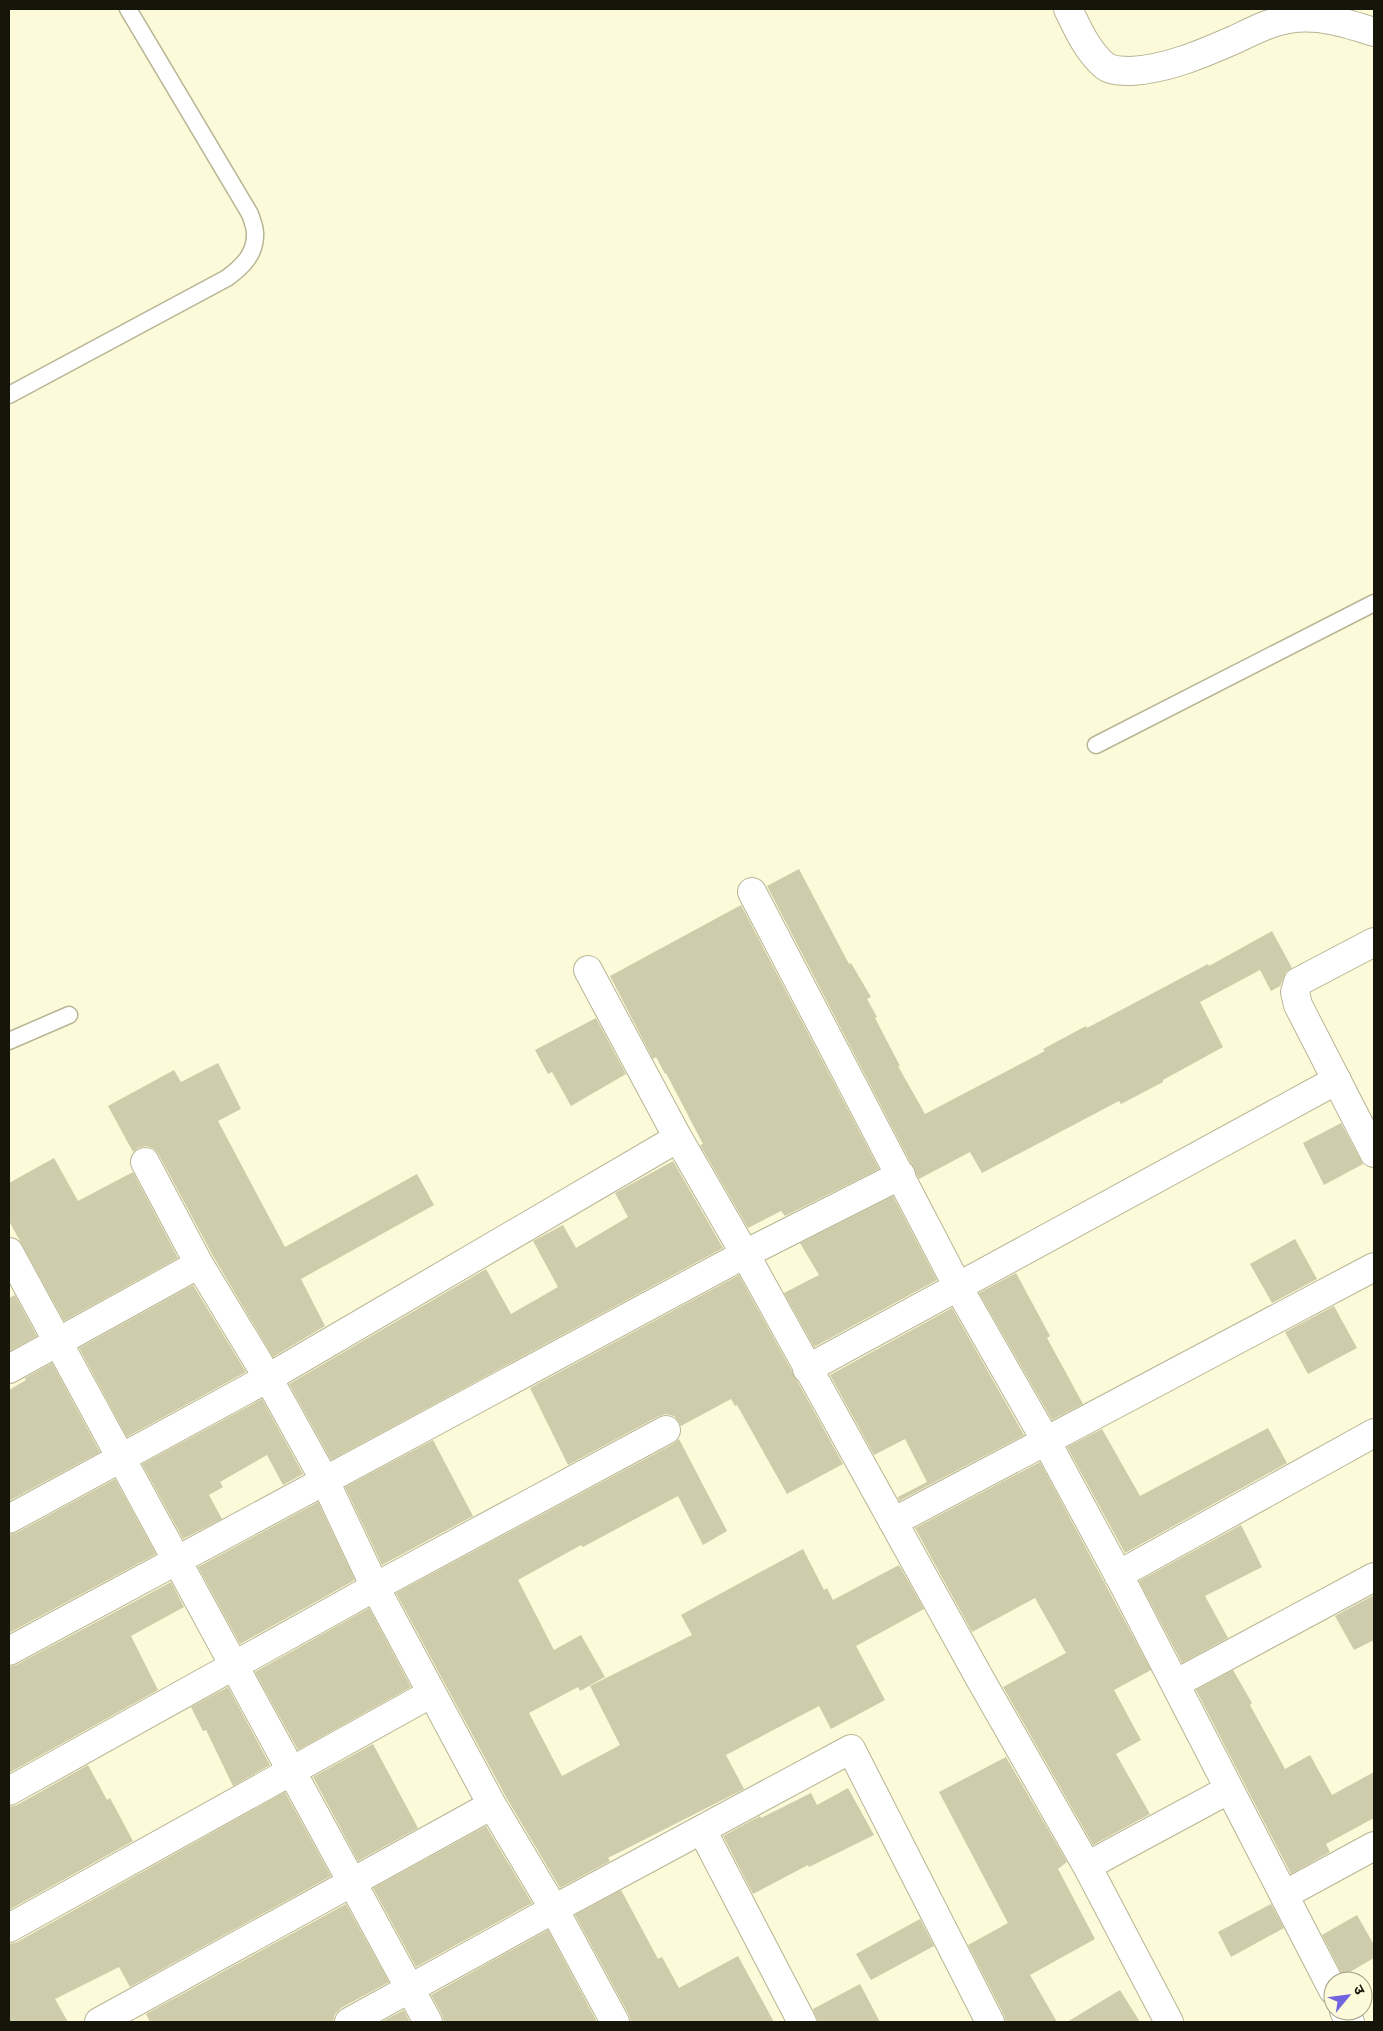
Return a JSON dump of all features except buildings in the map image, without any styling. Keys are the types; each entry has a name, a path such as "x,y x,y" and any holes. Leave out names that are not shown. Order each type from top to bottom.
{"street":[{"path":"1068,9 1084,43 1106,67 1120,71 1148,70 1175,63 1272,22 1289,19 1311,17 1343,22 1374,32"},
{"path":"752,892 958,1287 1046,1441 1118,1575 1323,1971"},
{"path":"1374,942 1298,982 1295,992 1298,1005 1374,1153"},
{"path":"588,970 678,1138 745,1254 1086,1866 1169,2022"},
{"path":"807,1368 1337,1080"},
{"path":"9,1519 268,1378 678,1138"},
{"path":"145,1162 199,1264 268,1378 325,1481 375,1587 492,1805 554,1909 615,2022"},
{"path":"9,1652 745,1254 901,1175"},
{"path":"9,1252 428,2022"},
{"path":"9,1369 199,1264"},
{"path":"893,1522 1374,1267"},
{"path":"9,1791 375,1587 666,1430"},
{"path":"1118,1575 1374,1433"},
{"path":"1175,1684 1374,1577"},
{"path":"9,1928 432,1693"},
{"path":"349,2022 554,1909 851,1750 990,2022"},
{"path":"1086,1866 1228,1790"},
{"path":"99,2022 492,1805"},
{"path":"702,1830 802,2022"},
{"path":"1284,1895 1374,1846"}],"lane":[{"path":"9,395 227,278 243,266 252,251 255,233 250,214 128,9"},
{"path":"1096,745 1374,603"},
{"path":"9,1041 69,1015"}]}
